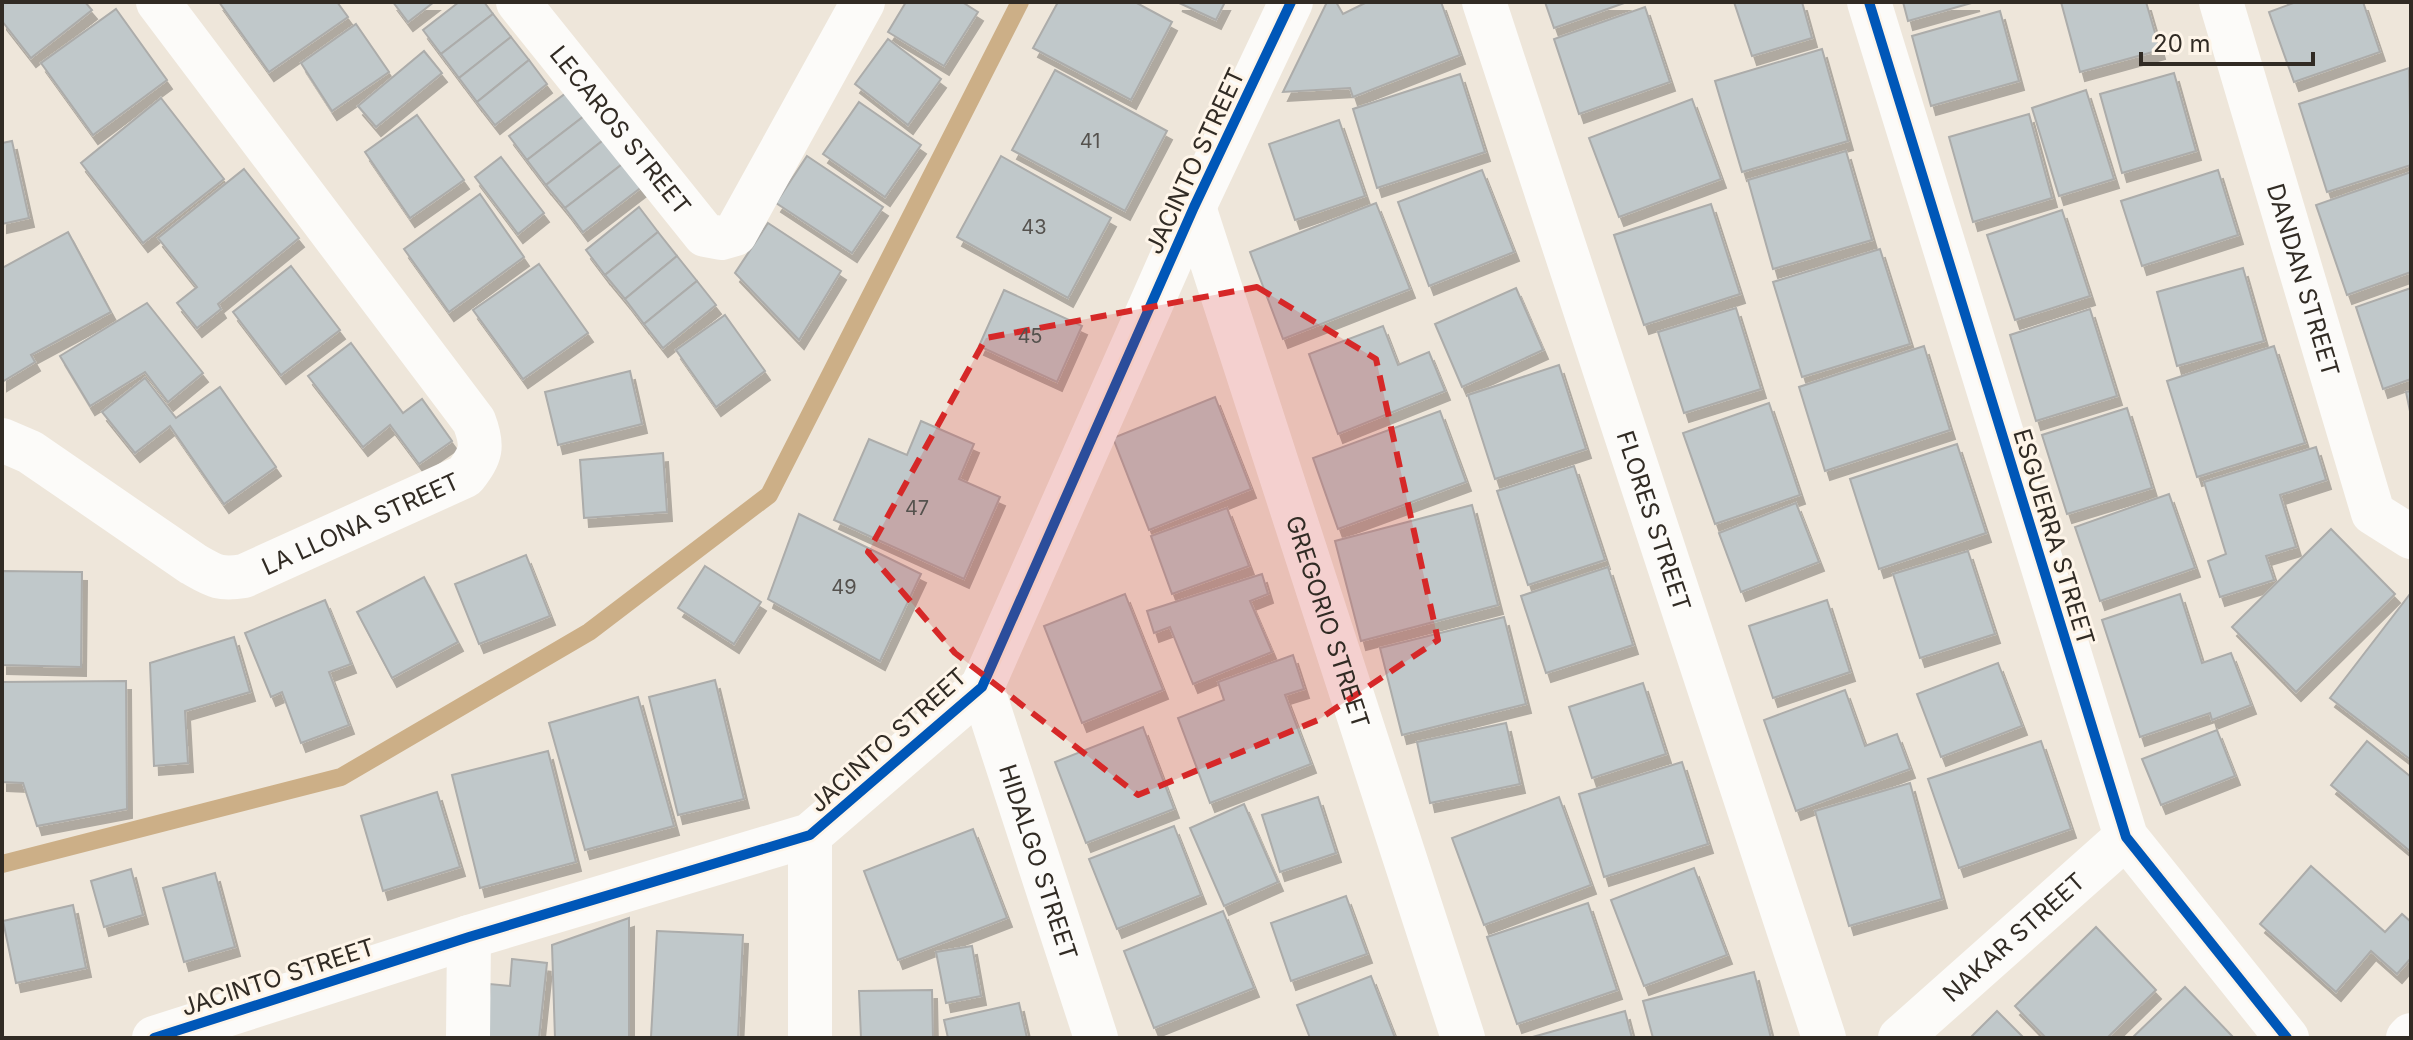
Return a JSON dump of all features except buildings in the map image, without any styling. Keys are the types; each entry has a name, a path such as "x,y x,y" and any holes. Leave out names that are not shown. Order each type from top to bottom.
{"street":[{"name":"LA LLONA STREET","path":"2,440 30,452 193,564 216,577 228,579 244,576 465,476 477,459 481,440 474,421 158,2"},
{"name":"LECAROS STREET","path":"518,2 705,235 721,238 735,234 858,4"},
{"name":"JACINTO STREET","path":"154,1038 469,937 810,835 982,687 1194,207 1291,2"},
{"name":"FLORES STREET","path":"1484,2 1824,1038"},
{"name":"ESGUERRA STREET","path":"1869,2 2126,837 2287,1038"},
{"name":"DANDAN STREET","path":"2221,2 2373,513 2411,537"},
{"name":"GREGORIO STREET","path":"1194,207 1463,1038"},
{"name":"HIDALGO STREET","path":"982,687 1096,1038"},
{"path":"810,835 810,1038"},
{"name":"NAKAR STREET","path":"1900,1038 2126,837"},
{"path":"468,1038 469,937"}],"highlighted area":[{"path":"1257,287 1376,359 1438,640 1318,720 1138,795 955,653 868,552 986,338"}],"waterway":[{"path":"2,864 341,777 589,632 769,495 1020,2"}],"cycle path":[{"path":"154,1038 469,937 810,835 982,687 1194,207 1291,2"},
{"path":"1869,2 2126,837 2287,1038"}]}
